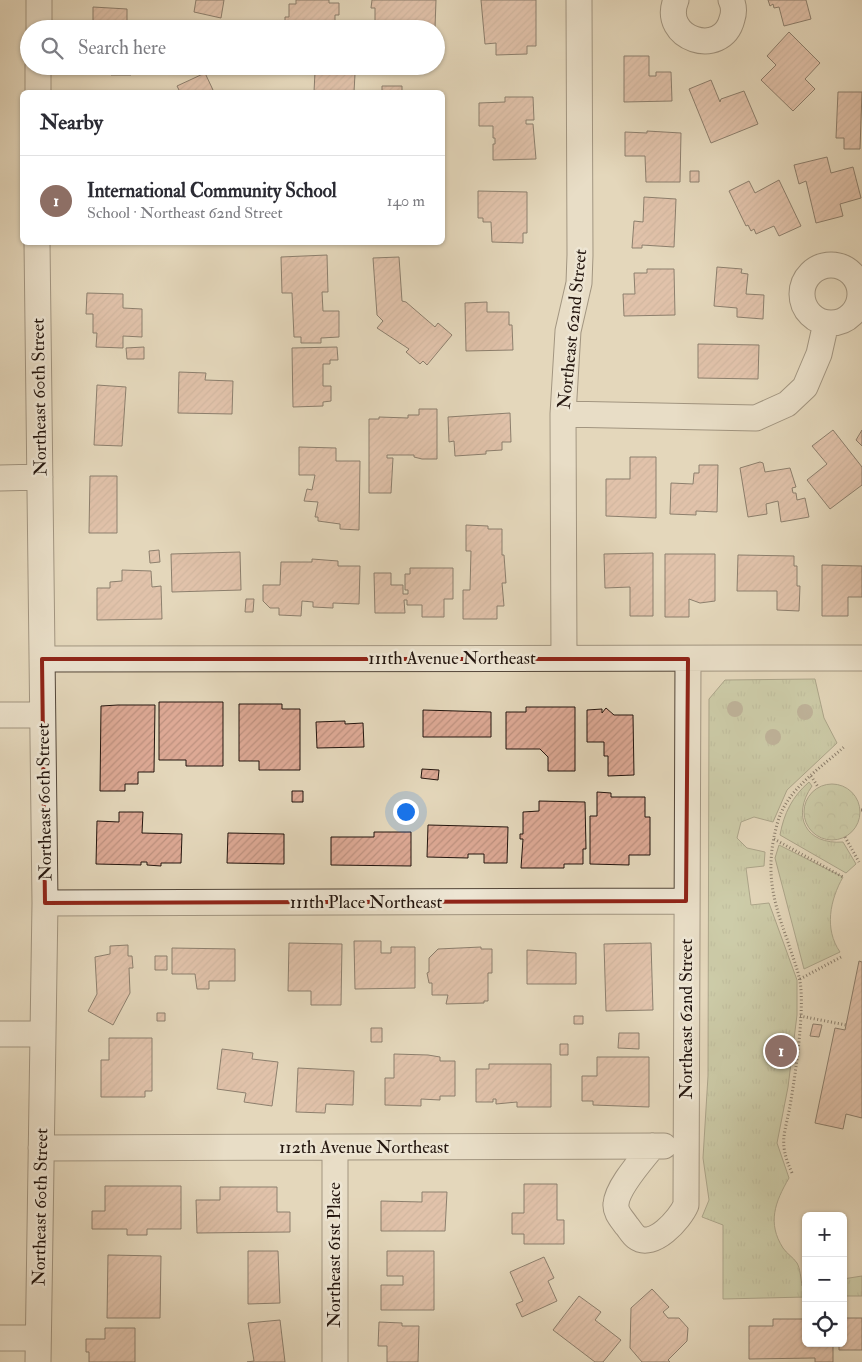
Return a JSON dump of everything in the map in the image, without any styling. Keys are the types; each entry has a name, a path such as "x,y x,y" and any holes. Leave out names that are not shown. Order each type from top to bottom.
{"street":[{"path":"38,20 39,0"},
{"name":"Northeast 62nd Street","path":"564,658 563,414 568,331 579,283 580,255 579,0"},
{"path":"668,2 676,25 682,33 690,39 709,41 726,32 731,23 734,13 731,0"},
{"path":"38,75 38,90"},
{"name":"Northeast 60th Street","path":"37,245 45,903 38,1350"},
{"path":"563,414 756,418 787,404 805,387 819,354 826,323"},
{"path":"0,478 40,477"},
{"name":"Northeast 62nd Street","path":"653,1146 619,1192 615,1206 620,1217 637,1237 648,1240 658,1236 683,1214 686,1205 688,658"},
{"name":"111th Avenue Northeast","path":"42,659 862,658"},
{"path":"0,716 42,715"},
{"name":"111th Place Northeast","path":"45,903 686,901"},
{"path":"0,1034 43,1034"},
{"name":"112th Avenue Northeast","path":"41,1148 686,1145"},
{"name":"Northeast 61st Place","path":"334,1362 335,1148"},
{"path":"0,1338 38,1350"}],"path":[{"path":"792,1173 784,1156 782,1143 791,1100 800,1016 800,979 776,907 769,863 778,820 791,794 845,746"},
{"path":"811,776 818,787"},
{"path":"845,837 859,862"},
{"path":"774,839 843,877"},
{"path":"800,979 843,956"},
{"path":"800,1016 846,1025"}],"highlighted area":[{"path":"42,659 688,659 686,901 45,903"}],"green space":[{"path":"815,679 824,718 837,743 787,790 773,822 754,817 741,822 737,838 747,848 765,852 764,866 746,868 751,905 769,903 797,980 797,1015 788,1087 777,1143 789,1178 777,1204 774,1221 778,1239 786,1252 798,1265 802,1297 723,1299 723,1225 702,1217 709,1200 703,1158 708,1076 709,699 725,680"},
{"path":"809,782 812,786 803,808 803,818 806,826 811,834 820,839 830,842 843,842 856,864 846,873 780,835 790,806"},
{"path":"826,784 838,784 852,792 860,806 858,823 852,832 838,840 826,840 816,835 809,828 804,818 804,806 809,796 816,789"},
{"path":"779,845 843,877 832,905 830,924 835,943 840,952 804,969 775,858"},
{"path":"862,1276 862,1296 847,1296 847,1278"}],"building":[{"path":"196,0 224,0 221,18 194,12"},
{"path":"296,0 329,0 329,3 339,3 339,15 335,15 335,20 285,20 285,17 289,17 289,4 296,4"},
{"path":"372,0 436,0 435,20 375,20 375,8 371,8"},
{"path":"481,0 536,0 536,46 527,46 527,54 496,55 496,43 485,44"},
{"path":"768,0 806,0 811,19 784,26 779,7 774,8 773,4 770,6"},
{"path":"93,7 127,9 127,20 93,20"},
{"path":"789,32 820,63 805,79 815,89 793,111 761,80 776,65 767,56"},
{"path":"624,56 649,56 649,76 656,76 656,72 671,72 672,101 624,102"},
{"path":"201,75 206,75 213,90 179,90 177,86"},
{"path":"315,75 355,75 354,90 314,90"},
{"path":"711,80 720,102 721,99 744,91 758,124 711,143 689,89"},
{"path":"382,86 402,86 402,90 382,90"},
{"path":"838,92 862,92 860,149 844,149 844,138 836,138"},
{"path":"505,97 533,97 534,120 526,120 526,124 533,124 536,159 493,160 495,138 493,138 493,126 479,126 479,103 505,102"},
{"path":"647,131 681,133 680,182 646,182 645,156 625,156 625,132 647,133"},
{"path":"827,157 831,173 853,167 861,198 840,204 843,216 816,223 806,181 799,184 794,165"},
{"path":"690,171 699,171 699,182 690,182"},
{"path":"779,180 801,226 779,236 774,226 756,234 754,229 751,231 748,225 746,226 729,191 749,181 755,193"},
{"path":"478,191 527,192 527,233 523,233 523,243 492,242 491,222 483,222 483,218 478,218"},
{"path":"644,197 676,199 674,247 642,245 642,248 632,248 634,221 643,222"},
{"path":"327,255 328,292 322,292 323,311 339,311 339,337 321,338 321,343 301,343 301,337 294,337 292,293 282,293 281,257"},
{"path":"399,257 402,301 406,302 435,327 438,323 452,335 427,365 423,361 420,364 406,352 409,349 377,328 383,321 377,315 373,258"},
{"path":"717,267 742,269 741,273 748,274 746,294 764,295 763,319 737,317 737,308 714,306"},
{"path":"647,269 674,269 675,315 624,316 623,294 635,294 634,273 647,273"},
{"path":"87,293 123,294 123,308 142,309 142,337 123,336 123,348 96,347 97,333 93,333 93,314 86,314"},
{"path":"487,302 487,312 509,312 509,325 512,325 513,350 466,351 465,303"},
{"path":"698,344 759,345 758,379 698,378"},
{"path":"144,347 144,359 127,359 126,348"},
{"path":"337,347 338,360 330,360 330,364 323,364 323,386 331,386 331,401 323,402 323,406 293,407 292,348"},
{"path":"179,372 206,373 205,380 233,381 232,414 178,413"},
{"path":"97,385 126,387 122,446 94,445"},
{"path":"419,409 437,409 437,459 422,459 414,457 414,455 387,455 387,458 393,458 391,493 369,493 369,419 379,419 379,417 408,418 408,415 419,415"},
{"path":"510,413 511,442 502,442 502,450 486,451 486,454 455,456 454,441 449,442 448,417"},
{"path":"833,430 862,467 862,485 830,509 807,480 827,464 812,446"},
{"path":"862,430 862,446 856,440"},
{"path":"299,447 336,448 336,461 360,461 359,530 340,529 340,524 318,521 318,517 315,517 318,502 304,501 307,489 312,490 315,475 299,475"},
{"path":"630,457 656,457 656,518 606,516 606,479 630,479"},
{"path":"760,462 763,463 765,472 790,468 796,487 792,488 793,493 796,493 797,500 805,498 809,517 781,522 778,501 766,504 767,514 748,517 740,468"},
{"path":"699,465 718,465 717,512 696,511 696,515 670,514 671,483 693,484 694,473 699,473"},
{"path":"90,476 117,476 117,533 89,533"},
{"path":"466,525 488,526 488,529 502,529 502,555 504,555 506,583 502,583 504,606 497,606 497,619 463,619 463,590 470,590 471,551 466,551"},
{"path":"159,550 160,562 150,563 149,551"},
{"path":"240,552 241,590 172,592 171,554"},
{"path":"653,553 653,616 630,616 630,587 605,588 604,554"},
{"path":"665,554 715,554 715,601 700,603 689,599 689,617 665,617"},
{"path":"738,555 794,556 794,566 797,566 797,586 800,586 799,611 777,610 777,591 737,591"},
{"path":"312,559 338,561 338,566 360,566 359,604 333,603 333,608 313,607 313,602 302,601 301,616 279,615 279,608 270,608 263,601 263,585 280,585 281,562 312,562"},
{"path":"822,565 862,566 862,597 848,597 848,616 822,616"},
{"path":"410,568 453,568 453,599 444,599 444,617 422,617 422,605 407,605 407,600 404,600 405,613 375,613 374,573 391,573 391,585 403,585 403,594 408,594 408,590 405,590 405,574 410,574"},
{"path":"122,570 151,571 152,587 161,586 162,619 97,620 97,588 110,588 110,582 122,581"},
{"path":"246,599 254,599 253,612 245,612"},
{"path":"159,702 223,702 223,766 186,766 186,760 159,760"},
{"path":"239,704 282,704 282,709 300,709 300,770 259,770 259,761 239,761"},
{"path":"155,705 154,772 138,772 138,784 125,784 125,791 100,791 101,706"},
{"path":"526,707 575,707 575,771 548,771 548,757 540,749 506,749 506,712 526,712"},
{"path":"606,708 614,715 633,715 634,775 608,776 608,756 604,756 604,742 587,742 587,710 602,709 602,713"},
{"path":"423,710 491,712 491,737 423,737"},
{"path":"345,721 345,724 363,723 364,747 317,748 316,722"},
{"path":"422,769 439,770 438,780 421,778"},
{"path":"292,791 303,791 303,802 292,802"},
{"path":"597,792 611,793 611,797 645,797 645,817 650,817 650,855 629,855 629,865 590,864 590,816 597,816"},
{"path":"539,801 585,802 586,849 583,849 583,864 564,864 564,868 521,868 523,839 520,839 520,834 523,834 523,812 539,811"},
{"path":"119,812 143,812 142,833 182,834 181,863 161,863 161,866 147,865 147,862 141,862 141,865 96,864 97,821 119,822"},
{"path":"428,825 508,827 507,863 484,863 484,854 468,854 468,858 427,857"},
{"path":"374,832 411,832 411,866 331,865 331,837 374,837"},
{"path":"228,833 284,834 284,864 227,863"},
{"path":"354,941 381,941 381,953 391,953 391,947 415,947 415,988 355,989"},
{"path":"289,943 342,944 341,1005 311,1005 311,991 288,991"},
{"path":"651,943 653,1010 606,1011 604,944"},
{"path":"128,945 128,956 132,956 133,968 129,968 130,993 113,1025 88,1011 97,994 95,957 110,954 110,946"},
{"path":"481,947 481,949 492,949 492,973 488,973 488,1001 484,1001 484,1003 446,1004 448,995 432,995 432,983 429,983 427,973 429,972 429,958 438,949"},
{"path":"172,948 235,949 235,981 209,981 209,989 197,989 195,974 172,974"},
{"path":"527,950 576,953 576,984 527,984"},
{"path":"155,956 167,956 167,970 155,970"},
{"path":"859,961 862,962 862,1118 846,1114 843,1129 815,1123 835,1028 845,1030"},
{"path":"157,1013 165,1013 165,1021 157,1021"},
{"path":"574,1016 583,1016 583,1024 574,1024"},
{"path":"813,1024 822,1025 819,1037 810,1036"},
{"path":"371,1028 382,1028 382,1042 371,1042"},
{"path":"619,1033 639,1033 639,1049 618,1048"},
{"path":"109,1038 152,1038 152,1091 145,1091 145,1097 101,1097 101,1060 109,1060"},
{"path":"560,1044 568,1044 568,1055 560,1055"},
{"path":"222,1049 253,1053 252,1059 278,1062 272,1106 244,1102 246,1093 217,1089"},
{"path":"394,1054 428,1055 440,1057 440,1061 455,1061 455,1096 440,1096 440,1100 421,1099 421,1106 385,1105 385,1078 394,1078"},
{"path":"597,1057 649,1057 649,1107 593,1105 593,1101 582,1101 582,1076 597,1076"},
{"path":"489,1064 551,1064 551,1107 517,1107 517,1102 496,1104 496,1099 493,1099 493,1102 476,1102 476,1069 489,1069"},
{"path":"298,1068 354,1071 353,1105 326,1104 325,1113 296,1112"},
{"path":"524,1184 557,1184 557,1220 564,1220 564,1244 524,1244 524,1234 512,1234 512,1213 524,1213"},
{"path":"105,1186 181,1186 181,1229 147,1229 147,1235 127,1235 127,1229 92,1229 92,1211 105,1211"},
{"path":"220,1187 277,1187 277,1212 290,1212 290,1232 197,1233 196,1200 220,1200"},
{"path":"422,1192 447,1192 445,1231 381,1231 381,1201 422,1202"},
{"path":"248,1251 278,1251 280,1303 248,1304"},
{"path":"387,1251 434,1251 434,1310 381,1310 381,1285 403,1285 403,1276 387,1276"},
{"path":"108,1255 161,1256 160,1318 107,1318"},
{"path":"544,1257 554,1278 548,1281 557,1301 522,1317 516,1304 523,1301 510,1272"},
{"path":"652,1289 669,1307 663,1312 668,1318 679,1318 688,1328 687,1341 668,1360 670,1362 642,1362 630,1348 631,1308"},
{"path":"579,1296 601,1312 595,1320 621,1340 603,1362 595,1362 553,1330"},
{"path":"847,1318 862,1318 862,1350 839,1350 839,1347 847,1347"},
{"path":"773,1319 802,1319 802,1347 833,1347 833,1362 815,1362 815,1358 749,1359 749,1326 773,1326"},
{"path":"280,1320 285,1362 247,1362 254,1361 248,1323"},
{"path":"379,1322 402,1323 402,1326 419,1326 418,1362 387,1362 387,1346 378,1346"},
{"path":"105,1328 135,1328 135,1362 89,1362 89,1352 86,1352 86,1339 105,1339"}],"place":[{"name":"International Community School","path":"781,1051"}]}
